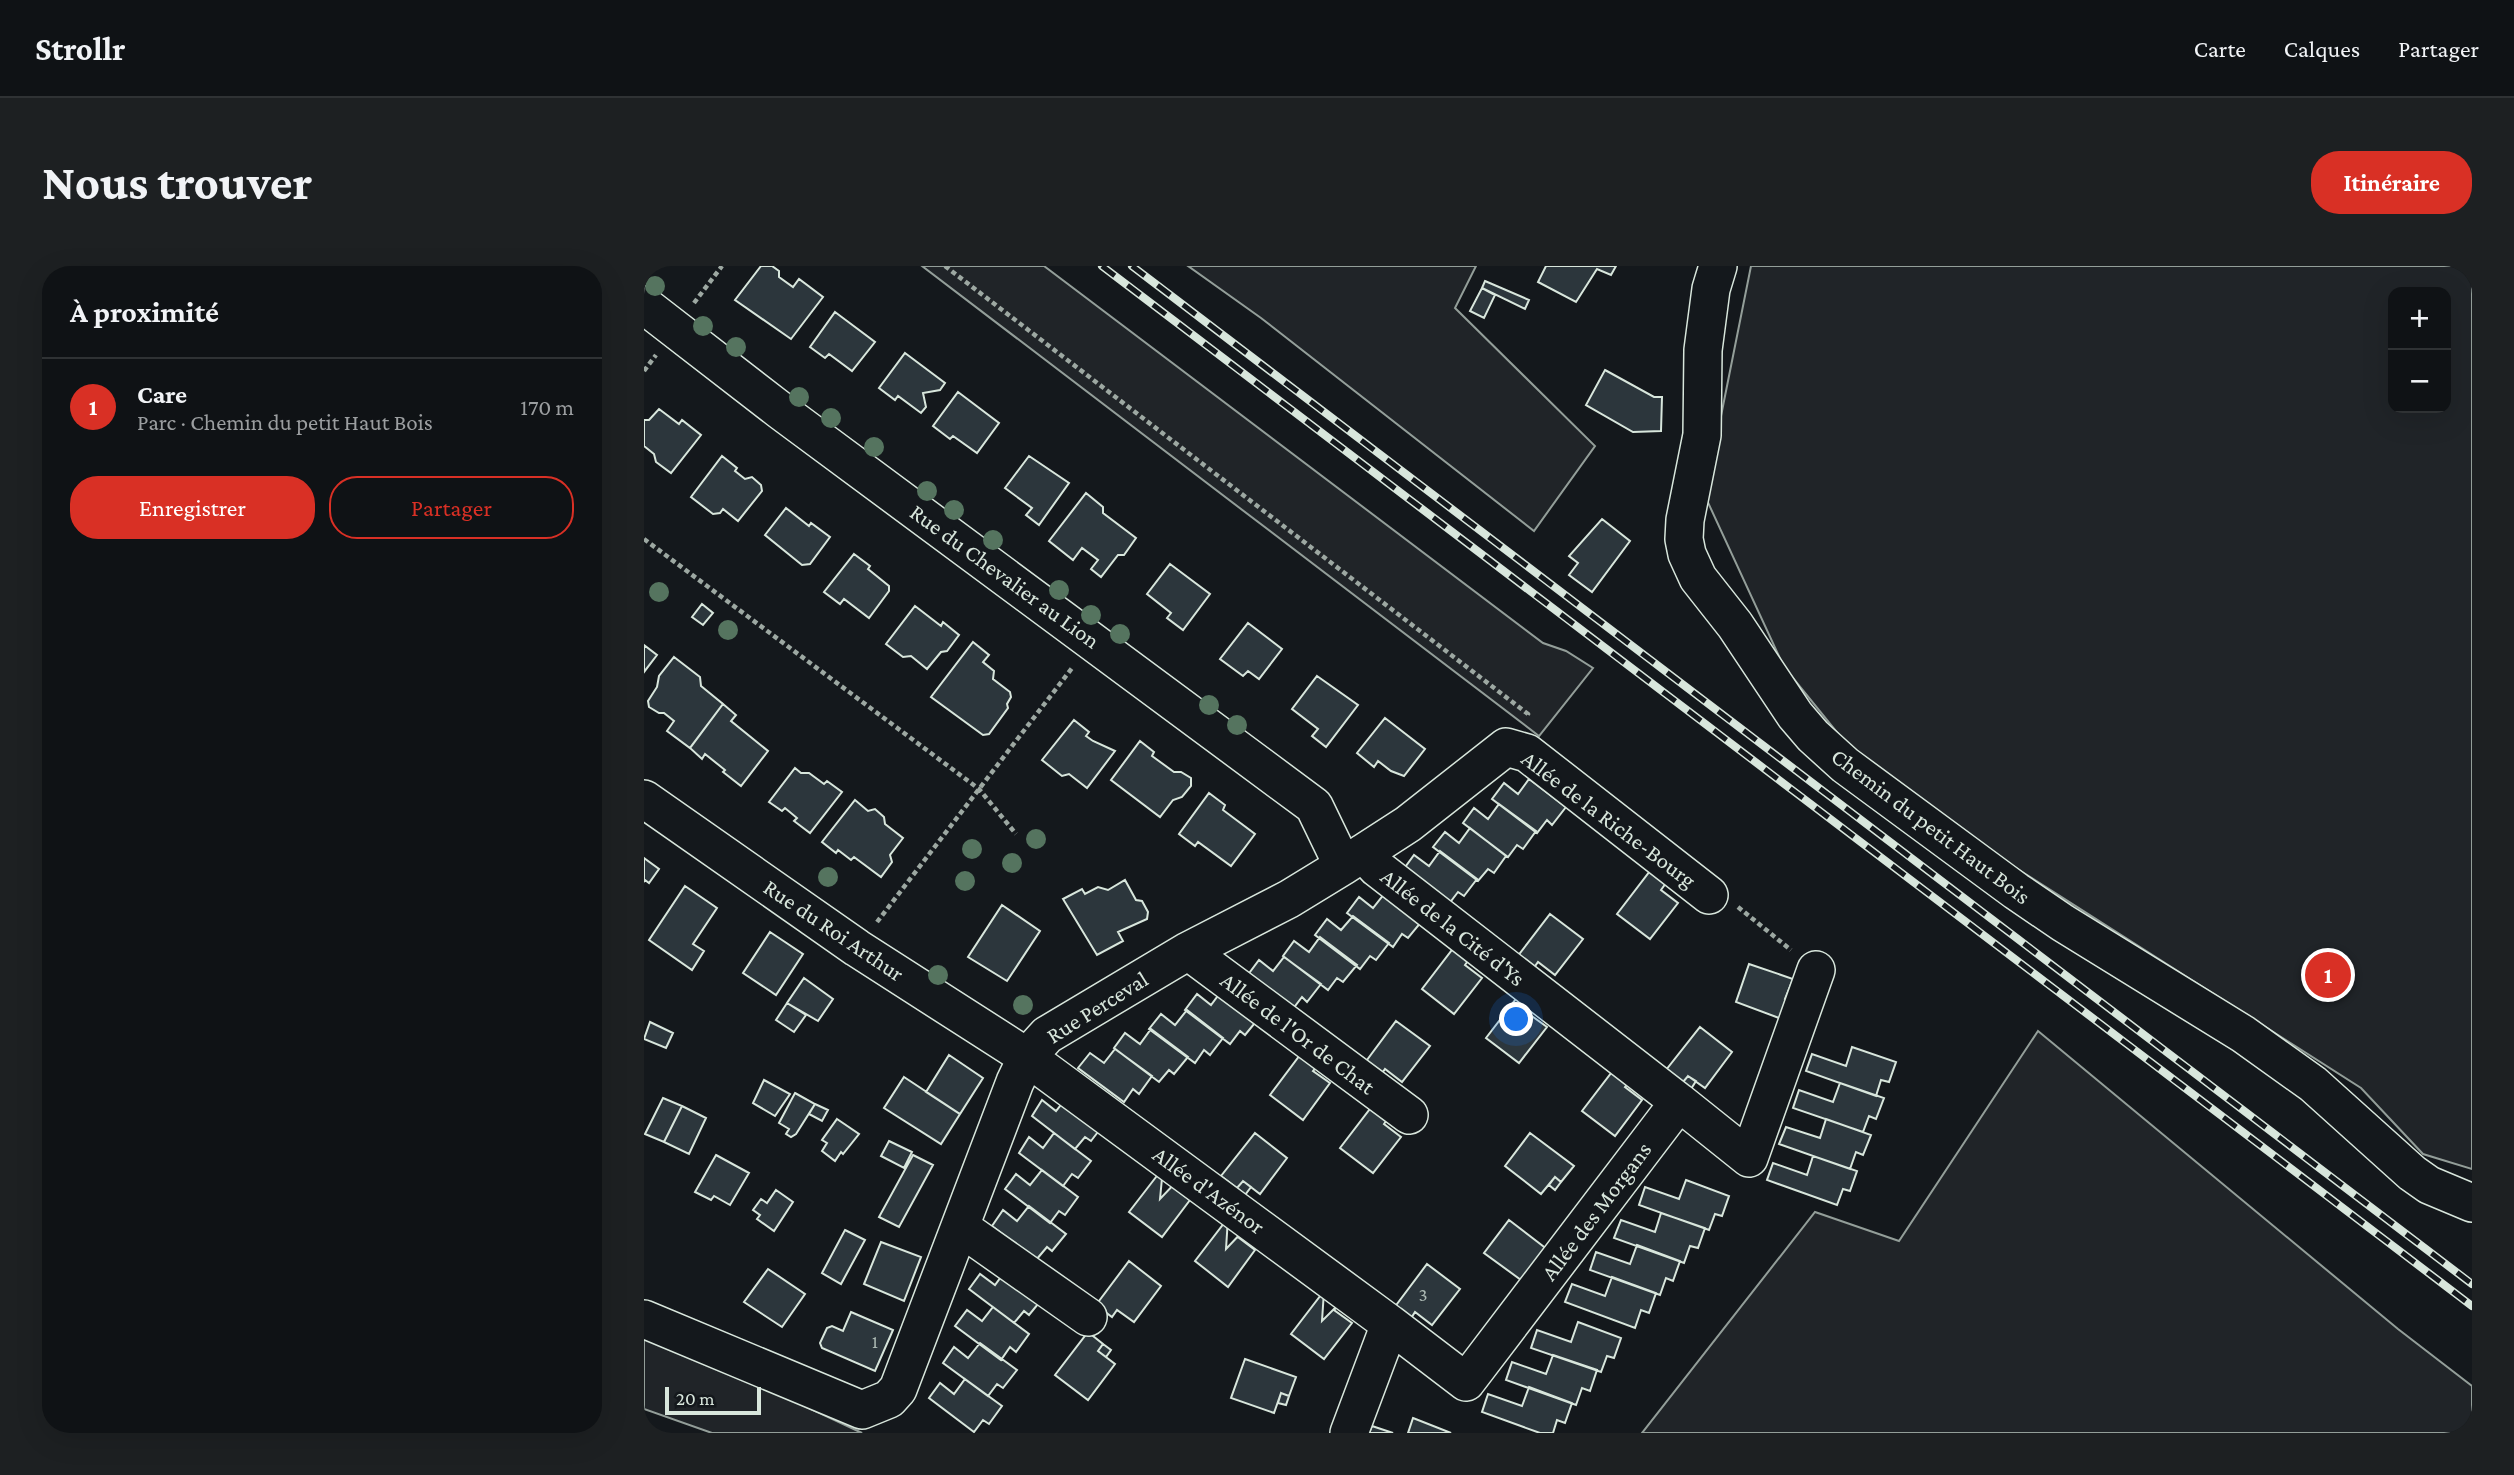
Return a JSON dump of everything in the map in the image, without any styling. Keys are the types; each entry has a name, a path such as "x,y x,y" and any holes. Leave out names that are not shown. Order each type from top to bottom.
{"street":[{"name":"Chemin du petit Haut Bois","path":"1718,266 1711,289 1703,350 1702,435 1685,520 1684,539 1687,554 1698,578 1727,615 1795,715 1813,736 1845,765 2016,891 2243,1034 2313,1084 2412,1173 2429,1185 2472,1203"},
{"name":"Rue du Chevalier au Lion","path":"644,305 781,411 1314,806 1353,860"},
{"name":"Rue Perceval","path":"644,1320 862,1410 889,1399 898,1389 1015,1082 1027,1057 1047,1035 1188,951 1289,899 1353,860 1408,824 1506,747"},
{"name":"Allée de la Riche-Bourg","path":"1506,747 1527,753 1709,895"},
{"name":"Rue du Roi Arthur","path":"644,799 857,948 1027,1057"},
{"name":"Allée de la Cité d'Ys","path":"1353,860 1377,868 1679,1102"},
{"name":"Allée de l'Or de Chat","path":"1188,951 1409,1115"},
{"path":"1679,1102 1749,1158 1816,970"},
{"name":"Allée d'Azénor","path":"1027,1057 1390,1324"},
{"name":"Allée des Morgans","path":"1390,1324 1466,1382 1679,1102"},
{"path":"960,1227 1088,1317"},
{"path":"1349,1433 1390,1324"}],"path":[{"path":"675,328 722,266"},
{"path":"945,266 1528,714 1506,747"},
{"path":"644,539 979,789 1016,834"},
{"path":"857,948 1093,641"},
{"path":"1709,895 1724,897 1816,970"}],"shaded area":[{"path":"922,266 1044,266 1543,643 1566,651 1593,668 1539,736"},
{"path":"1188,266 1476,266 1455,308 1595,446 1534,531 1261,318"},
{"path":"1751,266 2472,266 2472,1169 2423,1154 2361,1088 2005,861 1848,746 1784,667 1705,496"},
{"path":"2038,1031 2398,1329 2472,1386 2472,1433 1642,1433 1815,1212 1899,1241"},
{"path":"644,1331 862,1433 712,1433 644,1409"}],"building":[{"path":"761,266 772,266 779,271 779,277 793,287 799,279 823,297 791,339 735,300"},
{"path":"1546,266 1616,266 1611,275 1597,269 1576,302 1538,282"},
{"path":"1485,281 1529,300 1525,309 1482,288"},
{"path":"1482,288 1495,295 1484,318 1470,311"},
{"path":"835,312 875,342 852,371 829,354 825,358 810,347"},
{"path":"905,353 945,383 940,390 923,393 926,407 921,413 898,396 895,400 879,388"},
{"path":"1605,370 1654,397 1662,397 1661,431 1633,432 1586,405"},
{"path":"958,392 999,423 977,453 953,436 950,439 933,426"},
{"path":"659,409 679,424 682,420 701,435 671,473 656,462 654,454 644,446 644,420 649,420"},
{"path":"722,456 737,468 735,471 745,479 752,477 761,485 762,491 738,521 723,509 720,513 713,514 691,497"},
{"path":"1029,456 1069,483 1039,525 1026,515 1032,508 1005,488"},
{"path":"1086,493 1103,507 1103,513 1136,538 1124,555 1118,555 1101,577 1091,569 1098,560 1082,548 1073,560 1049,541"},
{"path":"786,508 809,526 811,523 830,537 810,564 802,565 765,535"},
{"path":"1602,519 1630,541 1592,592 1569,575 1578,563 1569,556"},
{"path":"854,554 889,586 889,591 869,618 844,599 840,604 824,592"},
{"path":"1170,564 1210,594 1183,630 1167,618 1171,613 1147,594"},
{"path":"702,604 713,613 703,625 692,617"},
{"path":"915,606 941,626 943,622 959,635 947,651 941,652 927,669 911,656 903,657 886,644"},
{"path":"1248,623 1282,649 1259,679 1248,671 1243,676 1220,659"},
{"path":"973,642 989,655 983,662 994,671 993,679 1010,692 1011,697 1008,708 989,734 983,735 931,697"},
{"path":"644,645 657,655 644,672"},
{"path":"674,657 700,677 701,686 723,704 690,748 667,731 674,721 649,707 648,701 657,687 659,676"},
{"path":"1317,676 1358,705 1326,747 1312,736 1318,729 1292,709"},
{"path":"723,704 736,715 731,721 768,751 741,786 705,754 702,759 690,748"},
{"path":"1385,718 1425,749 1404,776 1391,771 1378,761 1374,767 1357,753"},
{"path":"1074,720 1089,732 1086,736 1115,751 1087,788 1069,774 1062,776 1042,760"},
{"path":"1140,741 1154,752 1152,756 1174,772 1181,772 1191,778 1191,786 1182,797 1173,800 1160,817 1111,780"},
{"path":"795,768 801,773 809,773 824,784 827,781 842,792 810,833 794,821 797,818 785,808 782,811 769,802"},
{"path":"1529,779 1566,807 1552,825 1547,820 1537,833 1492,799 1504,783 1518,794"},
{"path":"1209,793 1225,805 1223,810 1255,834 1231,866 1198,842 1195,846 1179,834"},
{"path":"855,800 868,811 875,809 884,817 885,824 903,838 890,855 892,862 881,877 854,857 851,860 838,850 836,853 822,842"},
{"path":"1499,804 1536,831 1523,849 1517,845 1508,857 1463,823 1474,808 1488,819"},
{"path":"1470,828 1506,856 1494,873 1488,869 1478,881 1433,847 1445,832 1459,843"},
{"path":"1440,851 1477,879 1464,896 1458,892 1448,905 1403,870 1414,855 1429,866"},
{"path":"644,858 659,869 649,883 645,880 644,882"},
{"path":"1650,871 1666,883 1661,890 1678,903 1650,939 1617,914"},
{"path":"1125,880 1136,900 1142,901 1148,912 1147,919 1118,932 1123,941 1097,955 1063,899 1082,889 1085,894 1098,887 1108,890"},
{"path":"685,886 717,908 693,944 704,951 692,970 649,940"},
{"path":"1385,893 1422,921 1408,938 1402,934 1393,947 1347,913 1359,897 1373,908"},
{"path":"1002,905 1040,931 1007,981 968,957"},
{"path":"1550,914 1583,939 1555,975 1538,962 1533,969 1517,957"},
{"path":"1353,916 1389,943 1376,960 1370,956 1360,969 1315,935 1327,919 1341,930"},
{"path":"770,932 803,954 776,995 743,973"},
{"path":"1320,937 1357,965 1343,982 1337,978 1328,990 1283,956 1294,941 1309,952"},
{"path":"1455,946 1470,958 1465,965 1482,978 1454,1014 1422,989"},
{"path":"1284,957 1321,984 1307,1002 1302,997 1292,1010 1247,976 1259,960 1273,971"},
{"path":"1749,964 1793,979 1785,999 1794,1002 1787,1021 1736,1002"},
{"path":"804,978 833,999 818,1021 787,1003"},
{"path":"1223,989 1259,1018 1245,1035 1240,1031 1230,1044 1185,1010 1197,994 1211,1005"},
{"path":"1519,995 1535,1007 1529,1014 1547,1027 1519,1063 1486,1038"},
{"path":"787,1003 806,1015 794,1032 776,1020"},
{"path":"1187,1010 1223,1038 1210,1055 1204,1050 1195,1063 1149,1029 1161,1014 1175,1025"},
{"path":"1396,1021 1430,1046 1402,1082 1385,1069 1380,1076 1364,1064"},
{"path":"650,1022 673,1033 666,1048 644,1039"},
{"path":"1700,1027 1732,1052 1705,1088 1688,1076 1683,1082 1666,1070"},
{"path":"1151,1029 1188,1057 1174,1074 1169,1070 1159,1082 1114,1048 1125,1033 1140,1044"},
{"path":"1852,1047 1896,1062 1889,1082 1881,1080 1876,1096 1806,1071 1812,1054 1846,1066"},
{"path":"1115,1049 1152,1076 1139,1094 1133,1089 1124,1102 1078,1068 1090,1053 1104,1063"},
{"path":"1303,1051 1319,1064 1313,1071 1330,1083 1303,1120 1270,1095"},
{"path":"949,1055 983,1078 960,1114 926,1092"},
{"path":"1615,1068 1631,1080 1625,1087 1642,1100 1615,1136 1582,1111"},
{"path":"1688,1076 1696,1081 1691,1089 1683,1082"},
{"path":"904,1077 960,1114 941,1144 884,1108"},
{"path":"764,1080 790,1094 775,1116 753,1103"},
{"path":"1840,1083 1884,1098 1876,1119 1869,1116 1863,1132 1793,1108 1799,1090 1833,1102"},
{"path":"795,1093 815,1104 796,1134 791,1137 786,1134 789,1129 779,1123"},
{"path":"1068,1096 1104,1124 1091,1141 1085,1137 1075,1149 1032,1116 1042,1100 1056,1111"},
{"path":"663,1098 682,1106 664,1142 645,1134"},
{"path":"815,1104 828,1110 822,1121 809,1114"},
{"path":"1373,1105 1389,1117 1384,1124 1401,1137 1373,1173 1340,1148"},
{"path":"682,1106 706,1118 689,1154 664,1142"},
{"path":"837,1119 859,1134 835,1161 822,1151 827,1143 822,1140"},
{"path":"1826,1119 1871,1135 1863,1155 1856,1152 1850,1169 1779,1144 1786,1127 1820,1138"},
{"path":"1054,1133 1091,1161 1078,1178 1072,1174 1063,1186 1019,1153 1029,1137 1043,1148"},
{"path":"1255,1133 1287,1158 1260,1194 1243,1181 1237,1188 1221,1176"},
{"path":"1530,1133 1574,1166 1561,1182 1555,1177 1541,1194 1505,1166"},
{"path":"889,1141 912,1152 904,1168 881,1156"},
{"path":"716,1155 749,1173 730,1205 714,1196 711,1200 695,1192"},
{"path":"913,1155 933,1165 899,1227 879,1217"},
{"path":"1813,1156 1857,1171 1850,1191 1843,1189 1837,1205 1767,1180 1773,1163 1807,1175"},
{"path":"1163,1168 1160,1199 1178,1180 1173,1187 1190,1200 1162,1237 1129,1212"},
{"path":"1042,1170 1078,1197 1065,1215 1059,1211 1050,1223 1005,1189 1016,1174 1030,1185"},
{"path":"1555,1177 1561,1182 1555,1190 1549,1185"},
{"path":"1686,1180 1729,1196 1722,1216 1715,1214 1709,1230 1639,1205 1645,1187 1679,1199"},
{"path":"1243,1181 1251,1187 1245,1195 1237,1188"},
{"path":"776,1190 793,1202 774,1231 757,1219 760,1215 753,1210 761,1199 767,1203"},
{"path":"1029,1206 1066,1234 1052,1251 1047,1247 1036,1260 992,1226 1003,1210 1017,1221"},
{"path":"1661,1213 1705,1228 1698,1248 1690,1246 1684,1263 1614,1238 1621,1220 1655,1232"},
{"path":"1228,1218 1226,1249 1244,1230 1238,1237 1255,1250 1228,1287 1195,1261"},
{"path":"1509,1220 1552,1253 1521,1280 1484,1253"},
{"path":"845,1230 865,1240 841,1284 822,1273"},
{"path":"881,1242 921,1257 904,1301 864,1284"},
{"path":"1637,1245 1680,1261 1673,1281 1666,1278 1660,1295 1590,1270 1596,1252 1630,1264"},
{"path":"1129,1261 1161,1286 1134,1322 1117,1310 1112,1317 1096,1305"},
{"path":"1427,1264 1460,1289 1432,1325 1415,1312 1410,1320 1394,1308"},
{"path":"768,1269 805,1294 782,1327 744,1302"},
{"path":"1006,1270 1043,1298 1029,1315 1024,1311 1014,1323 969,1289 980,1274 995,1285"},
{"path":"1612,1277 1656,1293 1649,1313 1641,1310 1635,1328 1565,1302 1572,1284 1605,1296"},
{"path":"1324,1291 1322,1321 1340,1303 1334,1310 1352,1323 1324,1359 1291,1334"},
{"path":"993,1307 1029,1334 1016,1352 1010,1347 1001,1360 955,1326 967,1310 982,1321"},
{"path":"851,1312 893,1330 875,1371 822,1348 820,1343 827,1328 832,1326 843,1331"},
{"path":"1578,1322 1621,1338 1614,1358 1607,1356 1601,1372 1531,1348 1537,1330 1571,1342"},
{"path":"1088,1332 1103,1344 1098,1351 1115,1364 1088,1400 1055,1375"},
{"path":"980,1343 1017,1370 1003,1388 997,1384 988,1396 943,1363 954,1347 968,1358"},
{"path":"1103,1344 1111,1350 1106,1357 1098,1351"},
{"path":"1553,1355 1597,1370 1590,1391 1582,1388 1576,1405 1506,1380 1512,1362 1546,1374"},
{"path":"1245,1359 1296,1377 1289,1396 1281,1393 1274,1413 1231,1398"},
{"path":"965,1379 1002,1406 989,1424 983,1420 974,1432 929,1398 940,1383 954,1394"},
{"path":"1529,1387 1572,1403 1565,1423 1557,1420 1553,1433 1540,1433 1482,1412 1488,1394 1522,1406"},
{"path":"1281,1393 1289,1396 1286,1405 1278,1403"},
{"path":"1413,1418 1451,1433 1408,1433"},
{"path":"1372,1426 1393,1433 1369,1433"}],"railway":[{"path":"1102,266 2472,1306"},
{"path":"1132,266 2472,1284"}],"place":[{"name":"Care","path":"2328,975"}]}
